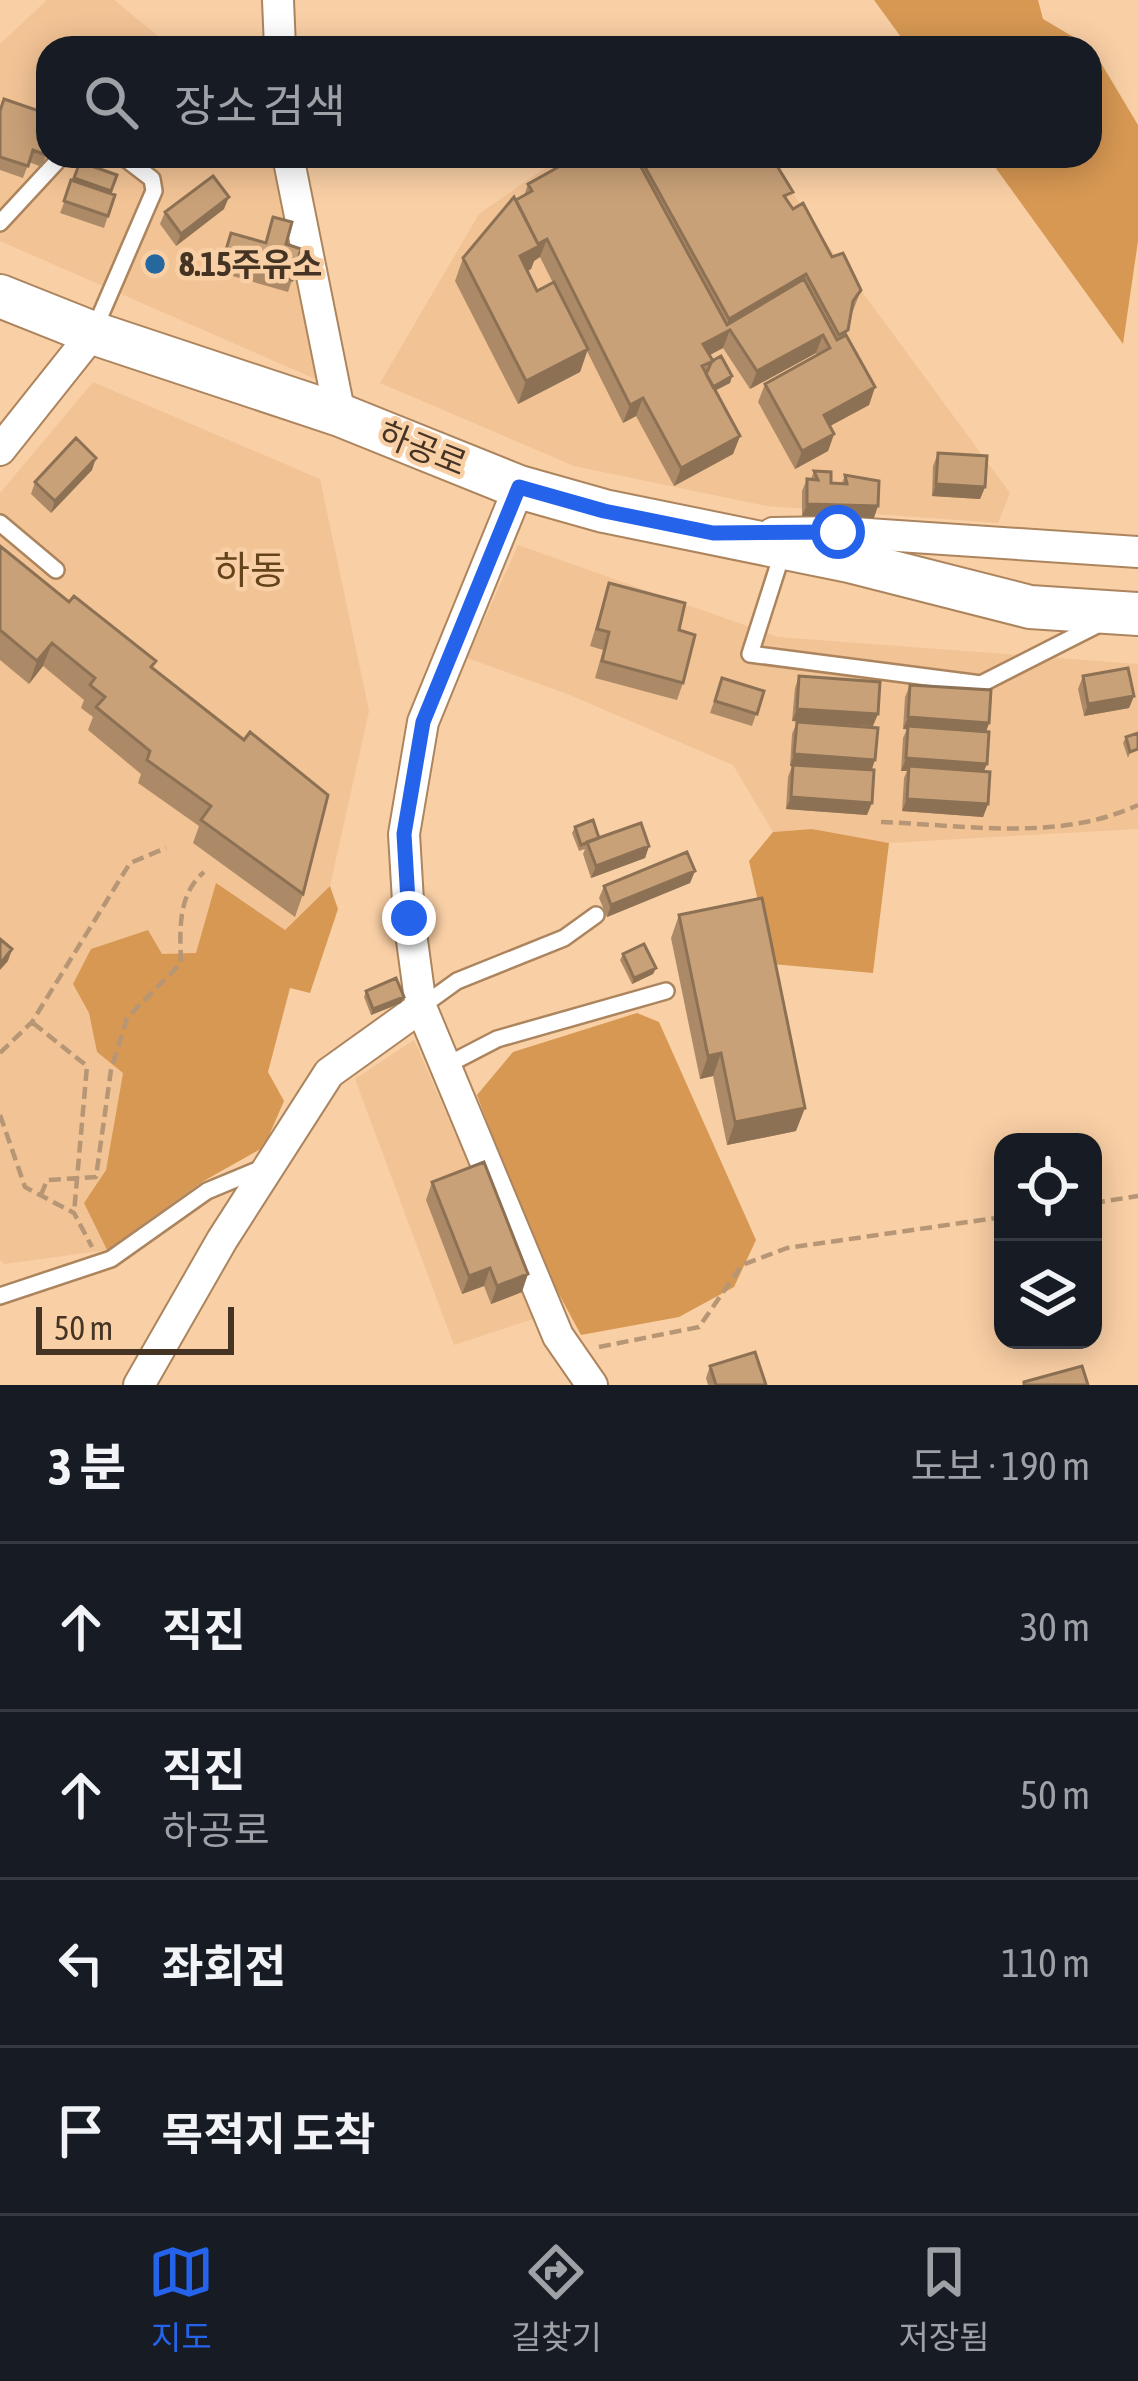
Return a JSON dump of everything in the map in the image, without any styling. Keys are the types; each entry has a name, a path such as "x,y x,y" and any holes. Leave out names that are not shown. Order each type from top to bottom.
{"main road":[{"name":"하공로","path":"0,296 93,333 340,415 519,487 604,511 1030,607 1130,613"}],"street":[{"path":"278,0 280,36"},
{"path":"290,168 340,415"},
{"path":"0,449 93,333"},
{"path":"519,487 423,722 404,834 409,918 421,1007 550,1316 592,1385"},
{"path":"713,533 838,532 1138,552"},
{"path":"140,1385 222,1240 328,1073 421,1007"}],"lane":[{"path":"0,223 51,168"},
{"path":"93,333 154,191 152,179 138,168"},
{"path":"0,523 56,569"},
{"path":"784,548 750,654 981,685 1130,613"},
{"path":"421,1007 457,981 564,938 596,915"},
{"path":"445,1066 497,1039 666,991"},
{"path":"0,1296 110,1259 207,1191 270,1165"}],"path":[{"path":"880,822 1056,828 1138,806"},
{"path":"0,1053 32,1022 130,863 166,848"},
{"path":"40,1195 47,1180 96,1177 111,1070 128,1018 181,963 179,916 204,872"},
{"path":"32,1022 87,1066 74,1213 100,1263"},
{"path":"0,1115 25,1187 74,1213"},
{"path":"1102,1202 1138,1196"},
{"path":"570,1352 699,1327 742,1265 787,1248 994,1218"}],"shaded area":[{"path":"47,0 114,0 158,36 36,36 36,168 280,168 320,381 0,241 0,44"},
{"path":"874,0 1038,0 1043,19 1072,36 900,36"},
{"path":"1102,65 1138,125 1138,241 1123,344 996,168 1102,168"},
{"path":"545,168 776,168 1010,493 998,523 766,506 574,466 380,383 479,214"},
{"path":"93,382 320,479 369,711 330,886 285,930 196,954 162,954 73,984 89,1013 97,1052 123,1072 106,1171 84,1203 107,1250 4,1264 0,1260 0,493"},
{"path":"518,545 778,637 1138,664 1138,829 889,843 812,829 773,832 733,765 565,693 467,658"},
{"path":"812,829 889,843 873,973 772,964 749,861 773,832"},
{"path":"216,883 285,930 330,886 338,909 310,993 290,988 268,1072 284,1101 264,1147 202,1182 107,1250 84,1203 106,1170 123,1073 97,1052 89,1013 73,984 91,949 148,930 162,954 196,953"},
{"path":"637,1013 659,1022 756,1240 734,1287 679,1317 581,1335 533,1246 477,1095 513,1052"},
{"path":"414,1040 536,1318 454,1345 355,1079"}],"building":[{"path":"4,99 36,110 36,151 28,166 0,157"},
{"path":"78,168 117,175 111,191 74,178"},
{"path":"557,168 642,168 727,325 804,279 837,340 846,335 875,387 824,415 834,434 802,451 765,384 830,348 823,335 757,371 730,330 703,344 713,361 702,366 740,436 681,468 643,398 630,405 547,239 538,244 516,200 532,191 528,184"},
{"path":"646,168 778,168 793,192 784,196 793,209 803,203 832,257 843,253 861,290 853,301 848,330 839,335 806,274 729,319"},
{"path":"213,176 229,197 181,234 165,212"},
{"path":"71,180 115,195 108,216 64,201"},
{"path":"514,197 539,246 520,256 537,291 554,282 588,349 526,381 463,258"},
{"path":"273,217 292,222 286,244 301,249 292,280 223,260 231,233 266,243"},
{"path":"721,356 732,376 713,387 706,374 712,361"},
{"path":"76,438 96,458 55,501 35,482"},
{"path":"938,453 987,456 985,487 936,484"},
{"path":"814,471 831,472 831,483 847,484 845,475 879,481 878,506 807,504 807,479 818,480"},
{"path":"0,546 69,602 74,596 156,661 151,667 244,740 250,732 328,795 303,894 201,820 211,806 147,760 150,751 96,707 105,697 90,685 95,678 52,643 37,661 0,630"},
{"path":"609,583 685,603 679,630 695,635 683,683 602,661 609,632 597,629"},
{"path":"1128,668 1134,696 1088,704 1083,676"},
{"path":"799,676 880,682 878,714 797,709"},
{"path":"722,678 764,691 757,714 715,701"},
{"path":"910,685 991,690 989,723 908,717"},
{"path":"797,722 878,728 875,760 794,754"},
{"path":"908,726 989,732 987,764 906,758"},
{"path":"1138,733 1138,749 1130,752 1126,737"},
{"path":"793,765 874,770 872,803 791,797"},
{"path":"909,766 990,772 988,804 907,799"},
{"path":"593,820 599,838 581,845 575,827"},
{"path":"641,823 649,846 596,866 587,842"},
{"path":"687,852 695,871 611,905 604,886"},
{"path":"762,898 805,1108 735,1122 721,1053 708,1056 679,915"},
{"path":"0,939 12,949 0,964"},
{"path":"644,944 656,968 634,978 623,954"},
{"path":"396,978 404,997 373,1009 366,991"},
{"path":"484,1162 528,1274 497,1286 490,1268 469,1276 432,1182"},
{"path":"755,1352 766,1385 716,1385 710,1366"},
{"path":"1082,1366 1088,1385 1024,1385 1024,1382"}],"place":[{"name":"8.15주유소","path":"155,264"}],"district":[{"name":"하동","path":"250,570"}],"route":[{"path":"409,918 404,834 423,722 519,487 604,511 713,533 838,532"}]}
